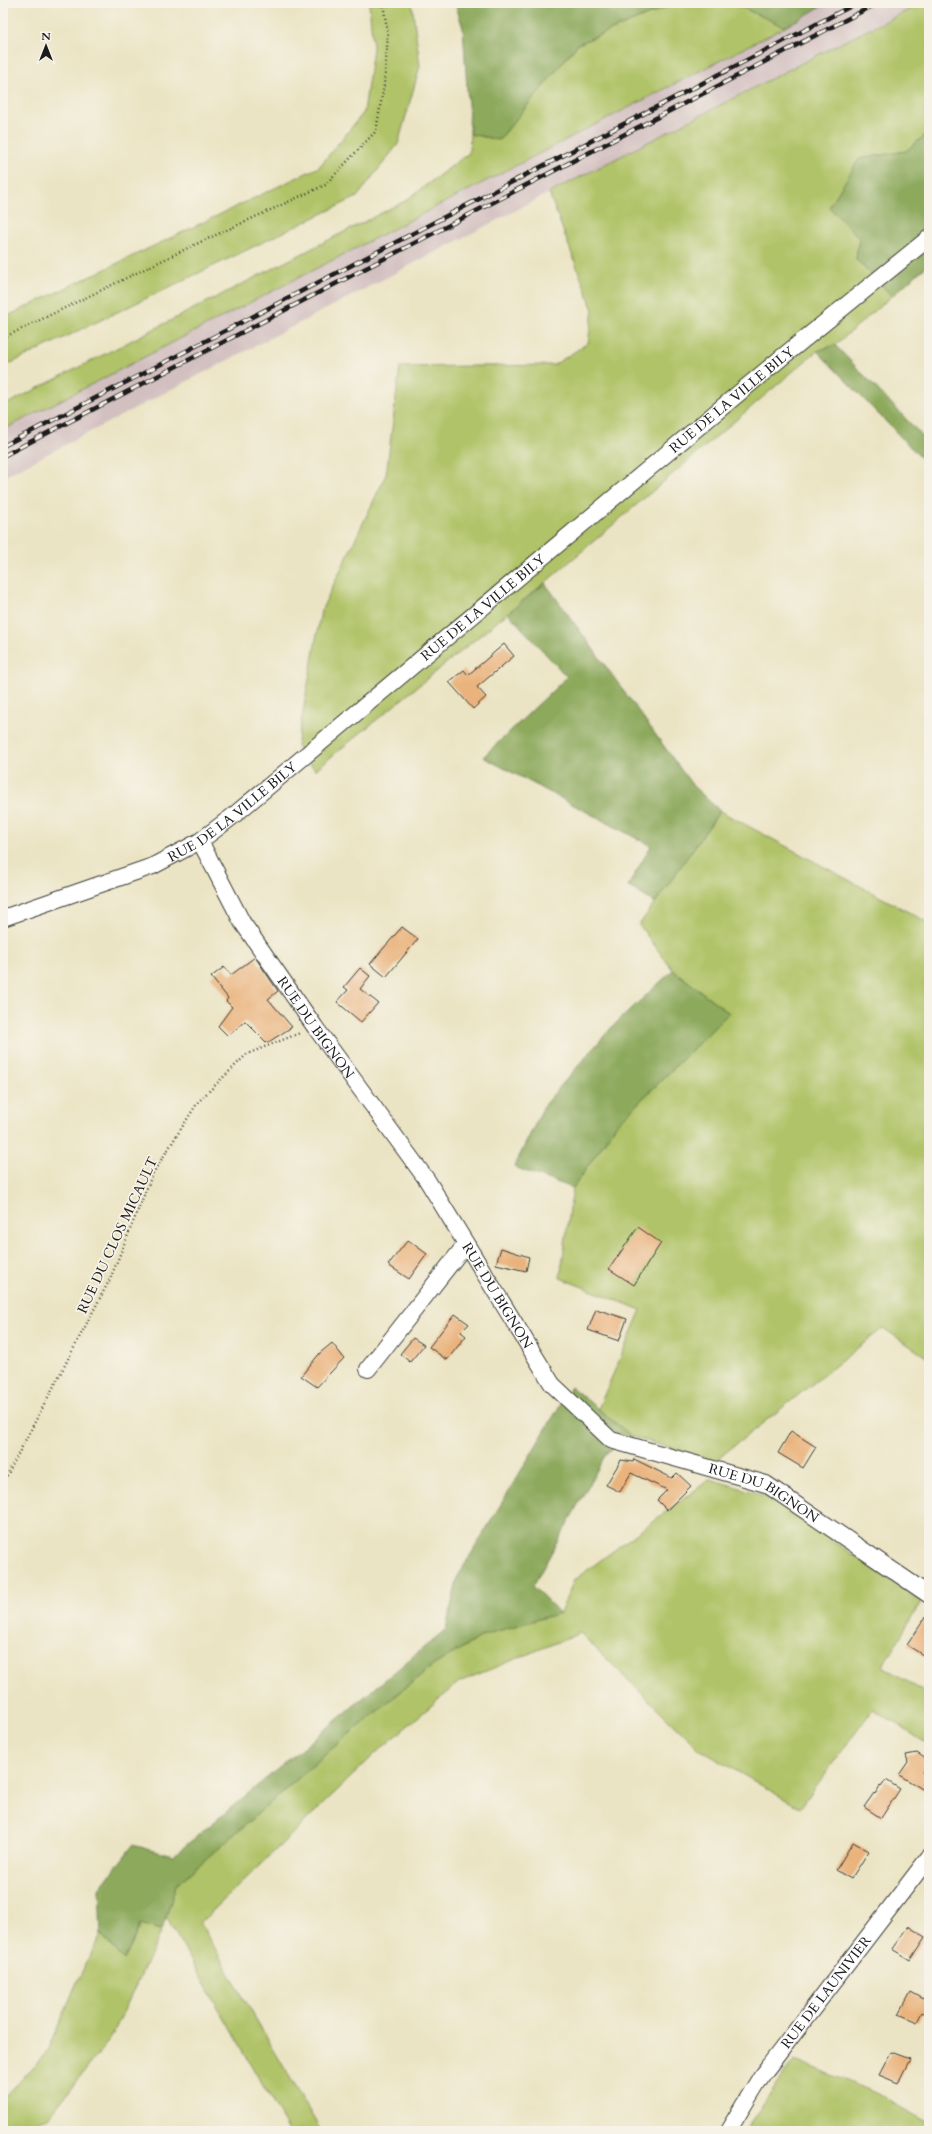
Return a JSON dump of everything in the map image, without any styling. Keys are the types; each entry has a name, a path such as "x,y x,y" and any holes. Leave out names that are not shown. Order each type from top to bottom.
{"street":[{"name":"RUE DE LA VILLE BILY","path":"3,918 153,866 200,841 233,816 781,358 929,238"},
{"name":"RUE DU BIGNON","path":"200,841 242,922 315,1027 427,1180 552,1384 611,1440 766,1484 929,1595"},
{"path":"368,1369 466,1244"},
{"name":"RUE DE LAUNIVIER","path":"728,2131 762,2075 929,1857"}],"path":[{"path":"3,338 194,245 325,185 376,131 384,85 388,35 383,3"},
{"name":"RUE DU CLOS MICAULT","path":"3,1484 110,1279 153,1173 198,1102 247,1054 315,1027"}],"shaded area":[{"path":"827,3 923,3 839,44 549,193 3,477 3,430 785,27"}],"green space":[{"path":"369,3 412,3 420,66 398,144 357,197 3,367 3,318 319,167 364,112 373,48"},
{"path":"455,3 676,3 578,44 499,140 470,134 463,28"},
{"path":"676,3 732,3 785,27 3,430 3,406 405,201 469,153 470,134 499,140 578,44"},
{"path":"732,3 827,3 785,27"},
{"path":"923,3 929,3 929,132 906,151 859,159 859,238 856,259 892,296 835,345 817,351 547,581 315,770 297,746 321,611 386,475 400,367 554,365 588,343 593,310 549,193 839,44"},
{"path":"929,132 929,264 892,296 856,259 859,238 829,207 859,159 906,151"},
{"path":"835,345 929,443 929,466 817,351"},
{"path":"545,583 693,786 720,811 655,903 628,886 651,846 483,757 567,677 508,613"},
{"path":"720,811 929,923 929,1359 883,1328 715,1461 633,1437 598,1409 641,1310 560,1278 573,1188 616,1125 729,1013 673,970 639,925"},
{"path":"673,970 729,1013 616,1125 573,1188 514,1167 545,1104 611,1028"},
{"path":"571,1387 633,1437 607,1452 533,1586 560,1613 484,1635 432,1666 342,1740 176,1885 162,1930 140,1924 124,1960 101,1934 99,1889 133,1845 173,1856 446,1629 458,1576"},
{"path":"710,1479 770,1497 921,1602 883,1666 929,1695 929,1745 873,1709 800,1808 699,1749 580,1633 459,1682 377,1752 200,1923 321,2131 289,2131 166,1917 176,1885 342,1740 432,1666 484,1635 560,1613 574,1580"},
{"path":"141,1924 162,1930 111,2038 48,2118 9,2131 3,2131 3,2099 48,2051 77,1982 101,1934 124,1960"},
{"path":"794,2060 869,2090 929,2123 929,2131 745,2131"}],"building":[{"path":"504,644 514,656 477,687 486,697 473,709 449,682 464,670 468,675"},
{"path":"402,927 418,939 386,977 370,964"},
{"path":"255,957 278,991 268,999 292,1027 267,1043 245,1021 228,1036 218,1026 232,1007 226,1001 228,998 211,977 224,967 231,975"},
{"path":"360,968 370,976 360,989 378,1003 361,1022 337,1002 348,990 344,987"},
{"path":"638,1227 661,1243 634,1285 609,1269"},
{"path":"408,1240 427,1254 409,1279 388,1265"},
{"path":"501,1248 529,1257 526,1271 496,1264"},
{"path":"596,1309 627,1319 619,1341 588,1330"},
{"path":"455,1314 469,1324 461,1332 466,1336 447,1360 429,1347"},
{"path":"413,1338 424,1345 410,1362 400,1354"},
{"path":"332,1343 344,1358 317,1387 301,1376 320,1353"},
{"path":"791,1431 816,1447 803,1468 778,1453"},
{"path":"634,1459 672,1478 677,1473 691,1486 667,1510 657,1500 667,1490 631,1473 620,1492 606,1485 621,1460 633,1462"},
{"path":"929,1612 929,1659 907,1645"},
{"path":"917,1753 929,1761 923,1773 929,1777 929,1793 899,1775 908,1762 906,1755"},
{"path":"886,1780 900,1789 881,1818 864,1807"},
{"path":"853,1842 869,1851 851,1879 836,1870"},
{"path":"908,1926 925,1937 910,1960 892,1949"},
{"path":"911,1992 929,2002 929,2016 922,2012 917,2022 899,2014"},
{"path":"891,2052 910,2059 898,2083 879,2075"}],"railway":[{"path":"3,446 857,3"},
{"path":"3,456 878,3"}]}
